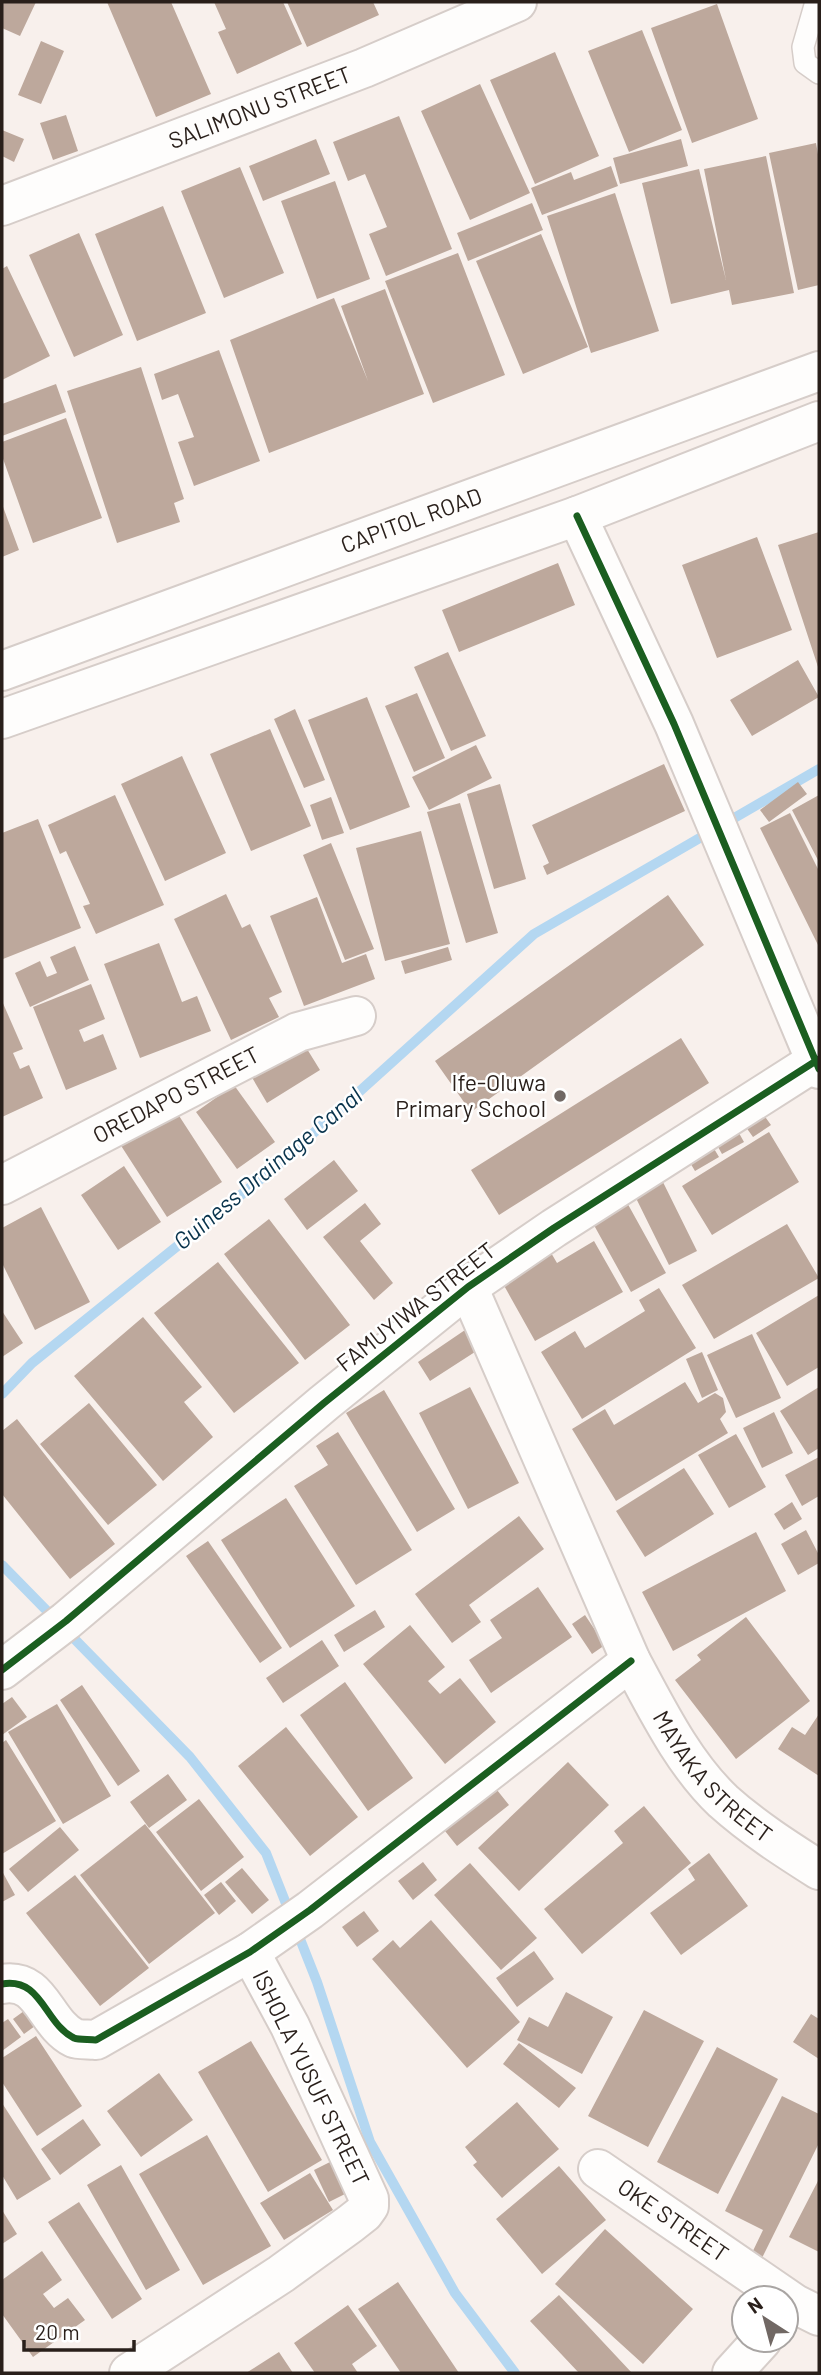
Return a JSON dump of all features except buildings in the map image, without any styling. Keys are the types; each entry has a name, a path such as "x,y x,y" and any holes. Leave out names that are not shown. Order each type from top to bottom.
{"street":[{"name":"SALIMONU STREET","path":"2,206 364,68 517,2"},
{"name":"CAPITOL ROAD","path":"2,671 819,371"},
{"path":"2,719 577,516 819,421"},
{"path":"577,516 674,724 818,1063"},
{"name":"OREDAPO STREET","path":"2,1185 298,1032 356,1016"},
{"name":"FAMUYIWA STREET","path":"13,1662 314,1411 468,1287 554,1227 818,1063"},
{"name":"MAYAKA STREET","path":"468,1287 631,1661 662,1718 691,1762 722,1799 768,1838 819,1870"},
{"path":"2,1984 18,1983 32,1992 58,2024 75,2038 96,2040 258,1947 310,1910 631,1661"},
{"name":"ISHOLA YUSUF STREET","path":"129,2373 281,2274 350,2224 369,2206 369,2199 290,2026 258,1947"},
{"name":"OKE STREET","path":"598,2169 762,2284"},
{"path":"732,2373 749,2354"}],"lane":[{"path":"816,2 803,47 805,63 819,73"}],"waterway":[{"name":"Guiness Drainage Canal","path":"2,1394 32,1363 278,1165 534,934 819,769"},
{"name":"Guiness Drainage Canal","path":"2,1565 190,1757 266,1853 317,1982 370,2142 455,2293 515,2373"}],"cycle path":[{"path":"577,516 674,724 819,1069"},
{"path":"2,1670 66,1621 324,1403 468,1287 554,1228 819,1059"},
{"path":"2,1984 26,1987 64,2031 74,2038 96,2040 250,1952 310,1910 631,1661"}],"place":[{"name":"Ife-Oluwa Primary School","path":"560,1096"}]}
